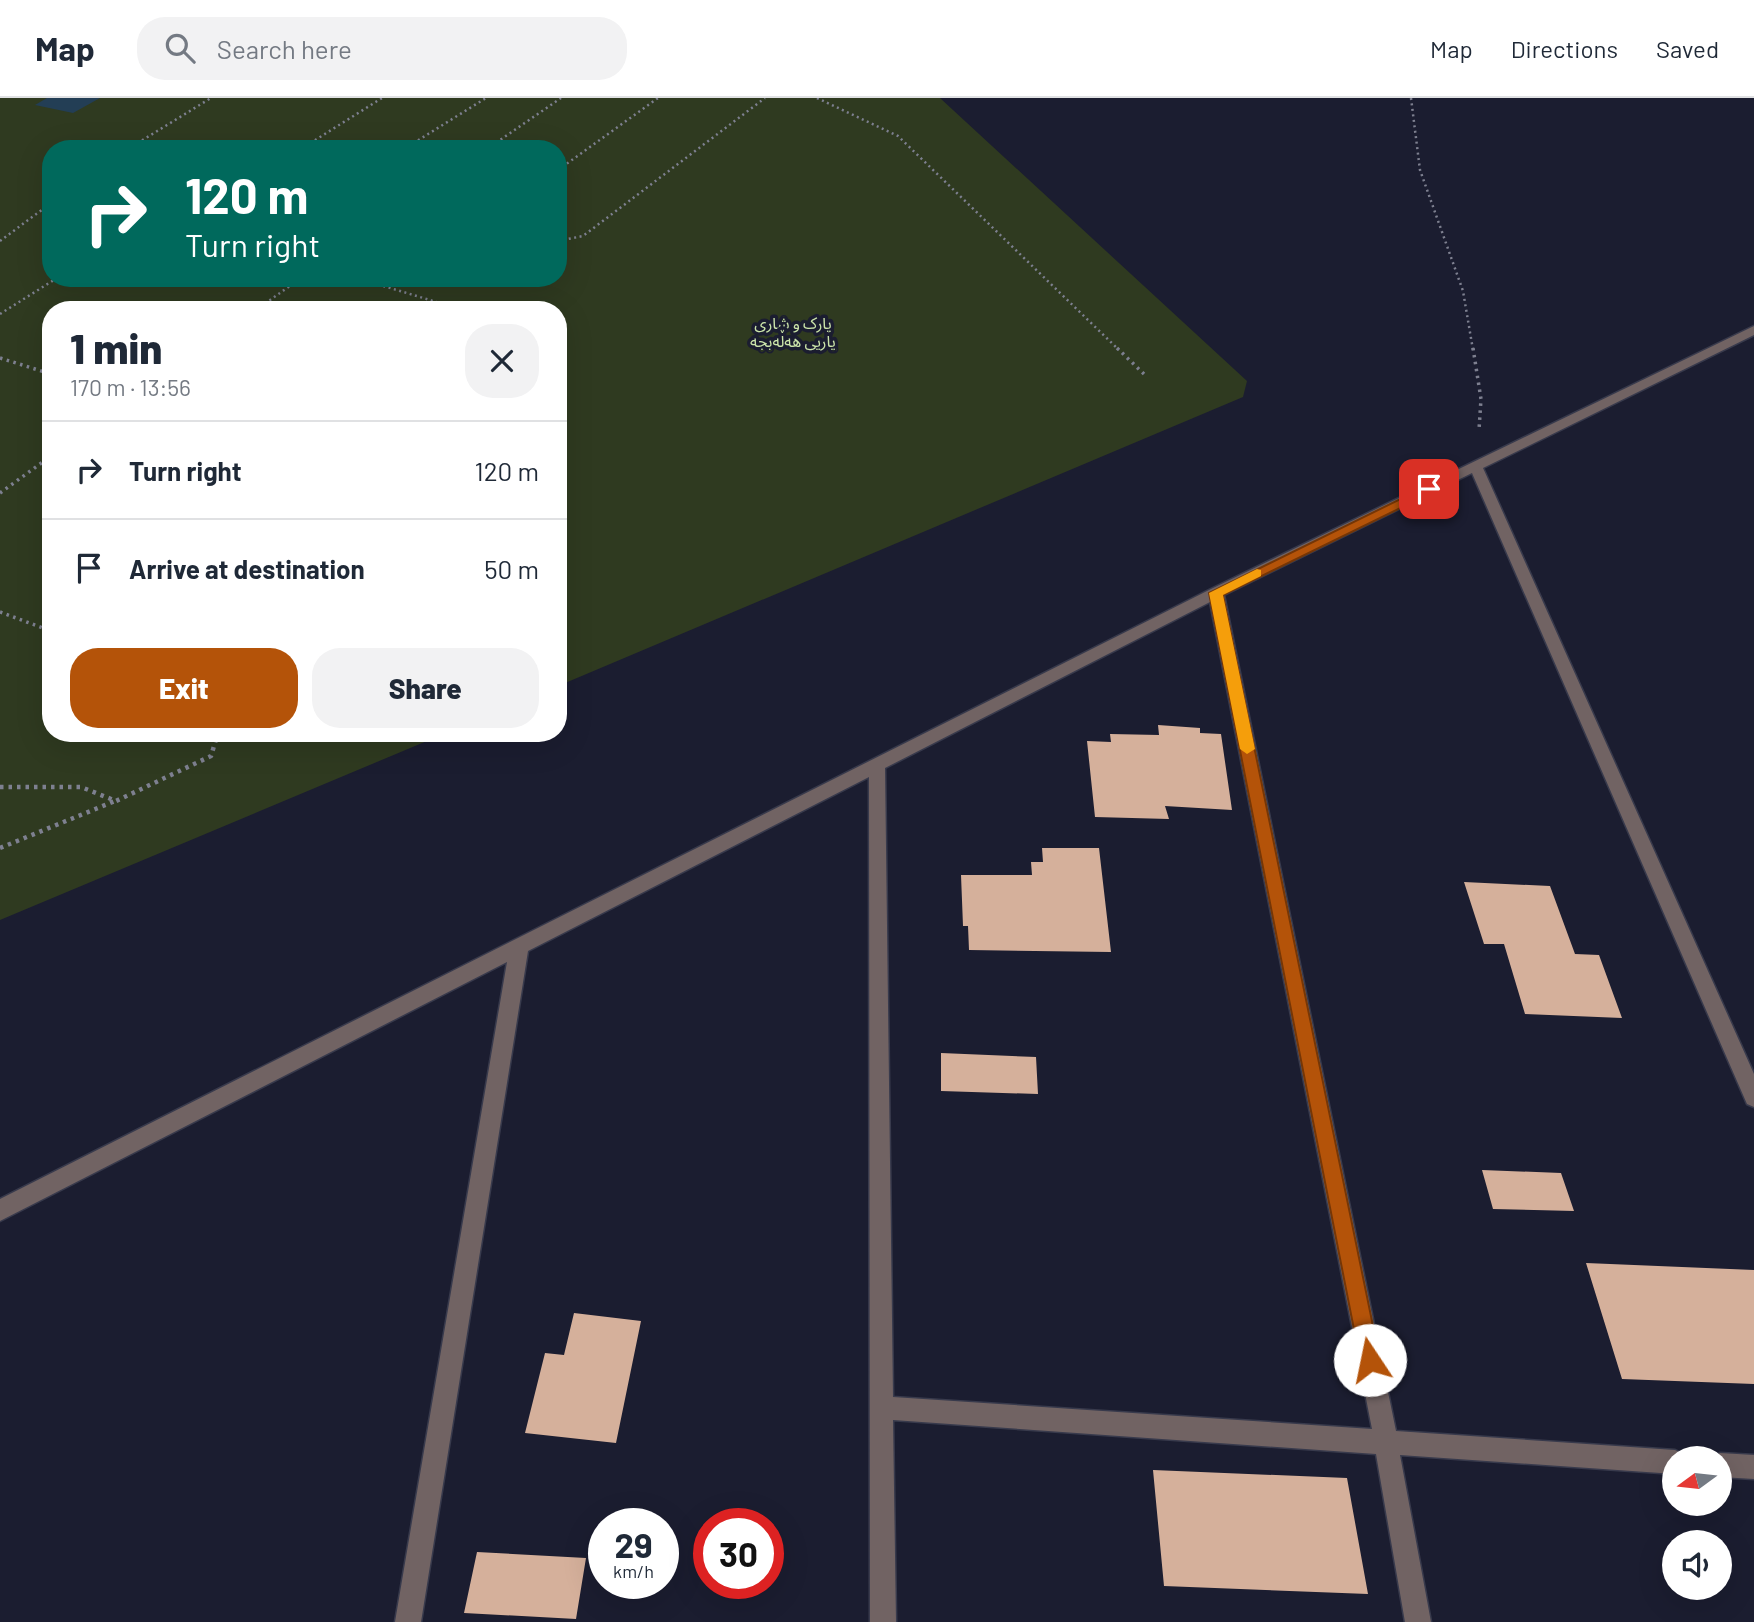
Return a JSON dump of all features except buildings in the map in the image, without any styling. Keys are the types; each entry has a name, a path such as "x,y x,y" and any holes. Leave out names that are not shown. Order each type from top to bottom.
{"street":[{"path":"0,1210 1216,593 1754,330"},
{"path":"1476,466 1754,1097"},
{"path":"1216,593 1387,1442 1419,1622"},
{"path":"877,767 883,1622"},
{"path":"408,1622 519,948"},
{"path":"882,1408 1662,1461"},
{"path":"1732,1466 1754,1467"}],"path":[{"path":"143,140 211,98"},
{"path":"315,140 382,98"},
{"path":"418,140 485,98"},
{"path":"500,140 561,98"},
{"path":"567,164 658,98"},
{"path":"567,239 583,236 765,98"},
{"path":"817,98 898,136 1144,374"},
{"path":"1411,98 1420,170 1464,291 1481,399 1476,466"},
{"path":"0,241 42,210"},
{"path":"0,314 43,287"},
{"path":"268,301 288,287"},
{"path":"387,287 433,301"},
{"path":"0,358 42,371"},
{"path":"0,492 42,462"},
{"path":"0,611 42,627"},
{"path":"0,848 116,801 211,756 215,742"},
{"path":"0,787 82,787 116,801"}],"green space":[{"name":"پارک و شاری یاریی ھەڵەبجە","path":"0,98 940,98 1247,381 1243,397 567,682 567,301 42,301 42,742 425,742 0,920"}],"water":[{"path":"47,98 100,98 73,113 35,105"}],"slow traffic":[{"path":"1247,749 1216,593 1257,573"}],"route":[{"path":"1370,1360 1216,593 1429,489"}]}
